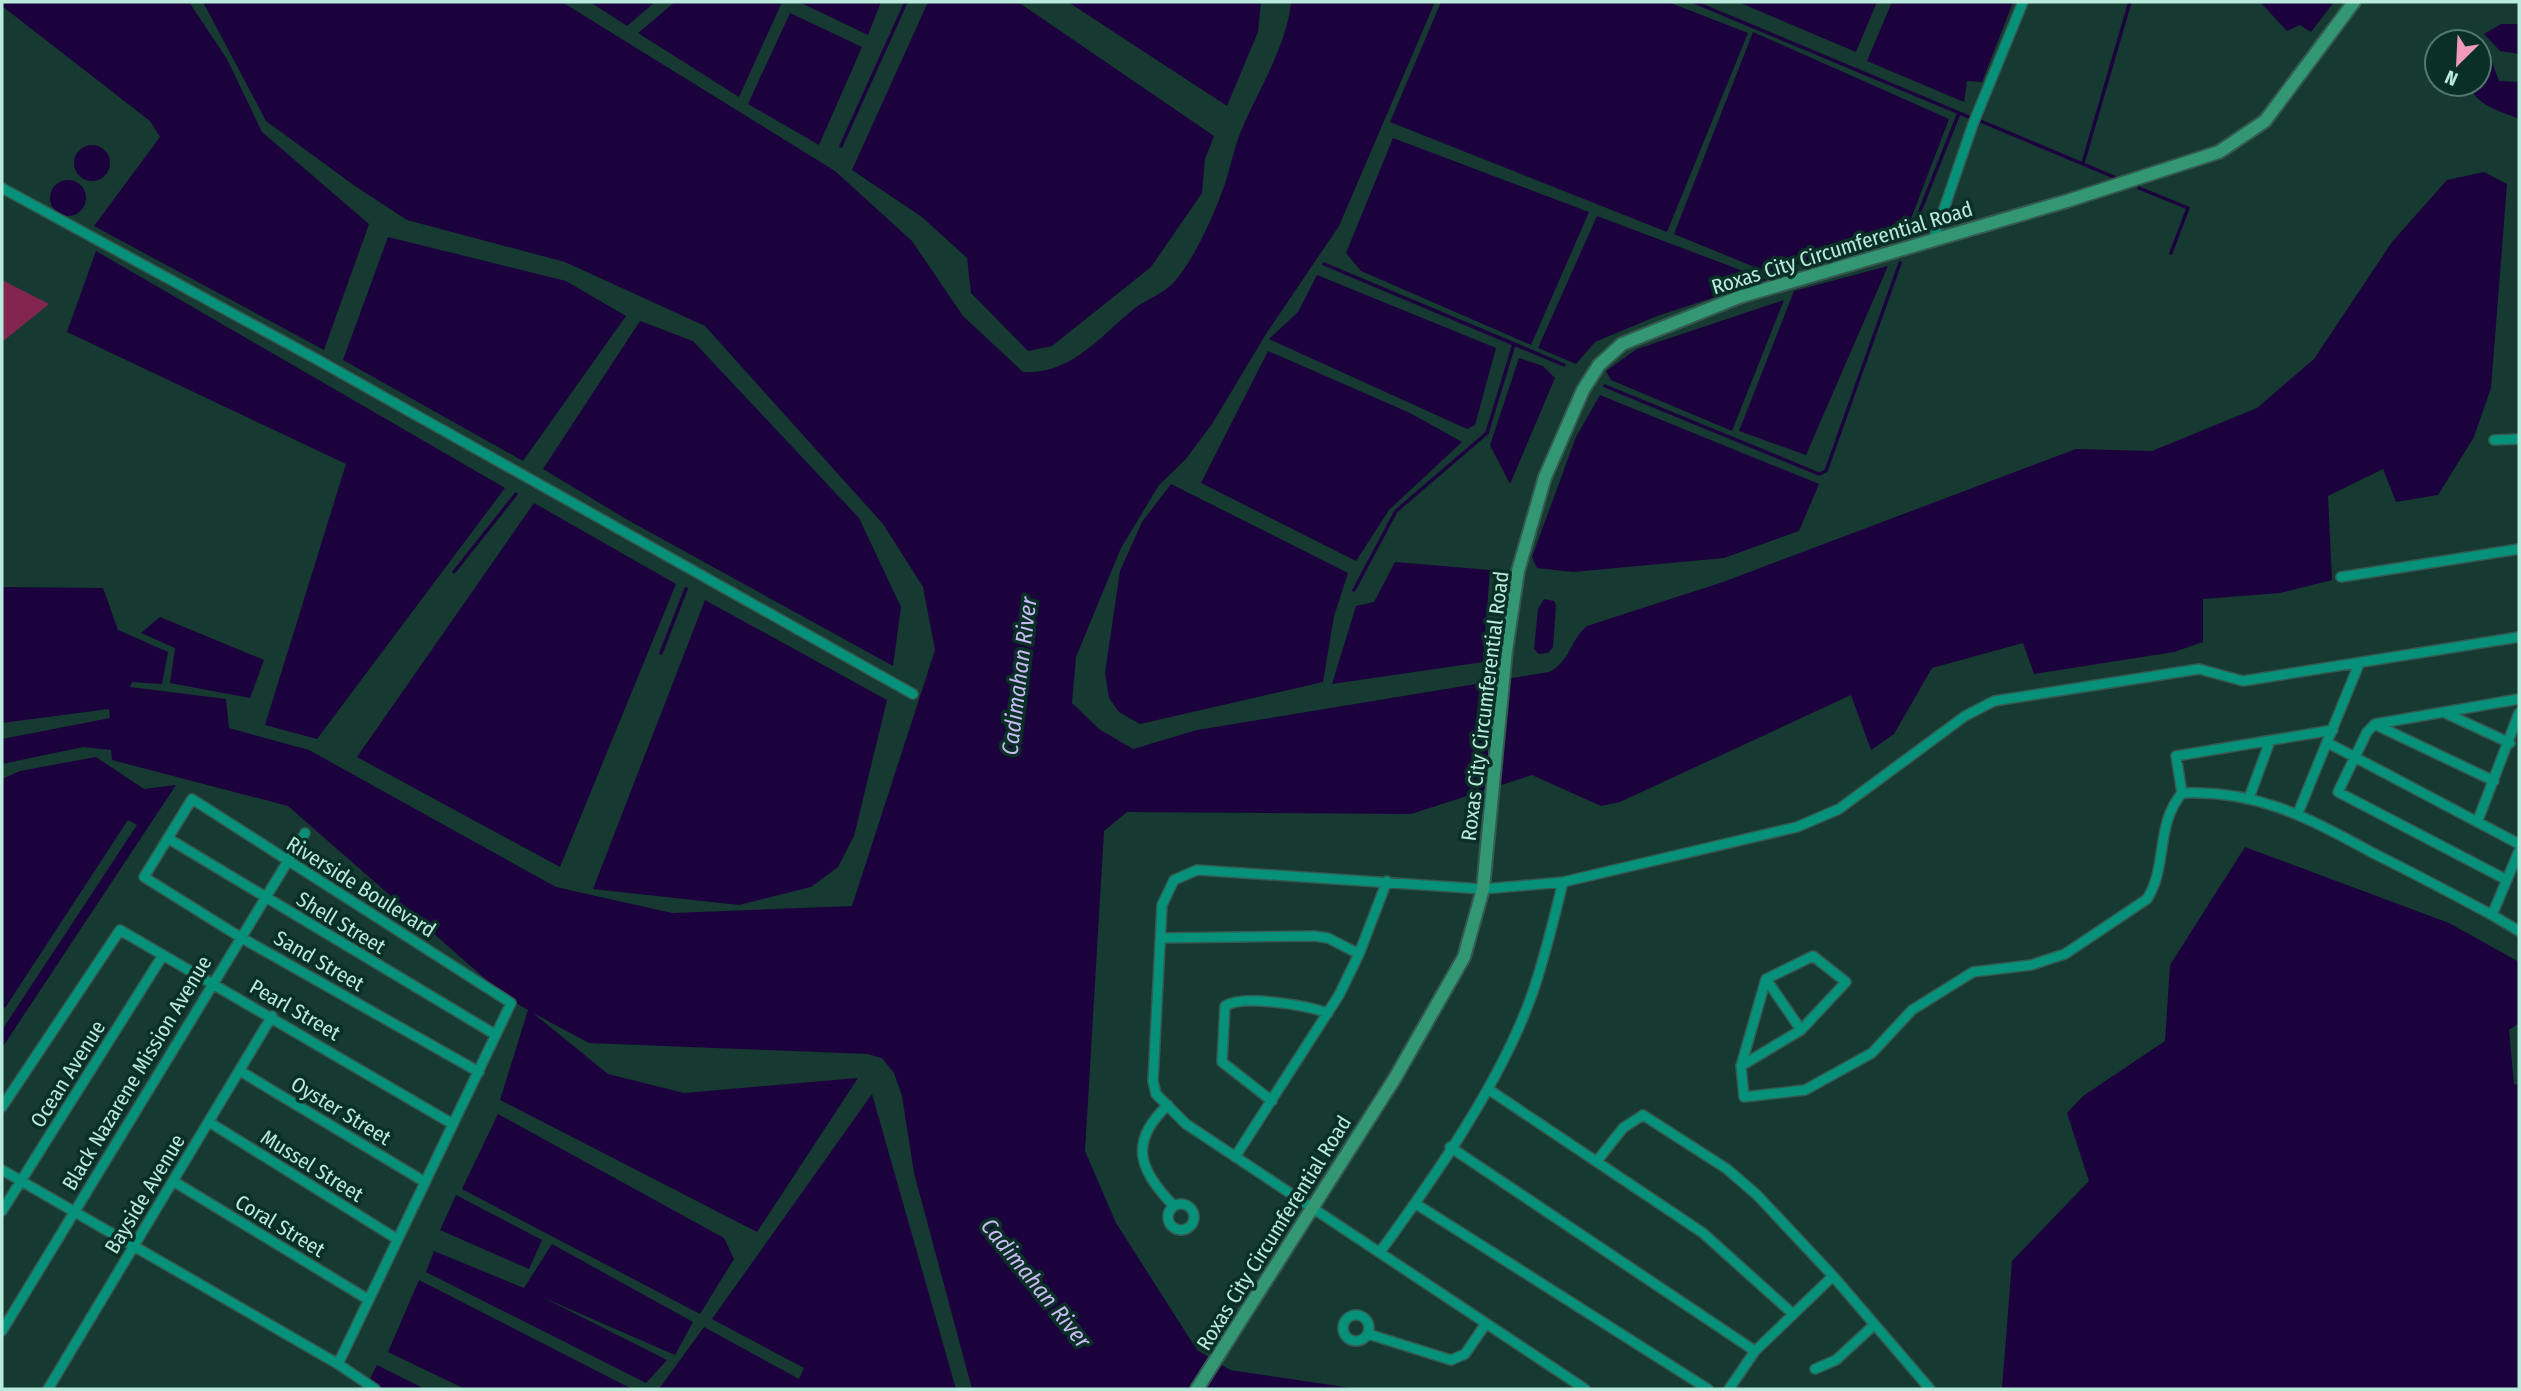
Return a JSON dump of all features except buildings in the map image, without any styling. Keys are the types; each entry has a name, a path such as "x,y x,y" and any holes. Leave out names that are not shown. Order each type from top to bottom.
{"main road":[{"name":"Roxas City Circumferential Road","path":"1197,1389 1395,1078 1464,957 1483,889 1506,650 1518,571 1545,477 1583,390 1599,365 1622,344 1739,297 2067,201 2219,152 2265,121 2354,2"}],"street":[{"path":"1934,238 1973,124 2023,2"},
{"path":"2,188 318,360 913,694"},
{"path":"2494,440 2519,439"},
{"path":"2342,577 2519,549"},
{"path":"1585,1389 1186,1124 1156,1094 1153,1081 1162,905 1174,880 1197,870 1483,889 1563,882 1797,827 1839,809 1965,716 1994,701 2200,669 2243,681 2519,637"},
{"path":"2298,813 2359,664"},
{"path":"2507,880 2338,792 2367,732 2375,724 2519,699"},
{"path":"2444,712 2510,743"},
{"path":"2478,820 2510,743 2519,713"},
{"path":"2375,724 2494,781"},
{"path":"2182,793 2176,756 2333,730"},
{"path":"2249,798 2270,741"},
{"path":"2328,743 2519,844"},
{"path":"1741,1066 1801,1030 1846,982 1812,956 1766,979 1741,1066 1744,1097 1805,1090 1871,1053 1912,1010 1973,972 2031,965 2065,954 2147,899 2155,886 2163,827 2170,807 2182,793 2207,792 2249,798 2298,813 2519,931"},
{"name":"Riverside Boulevard","path":"169,839 192,799 511,1003 496,1035"},
{"name":"Black Nazarene Mission Avenue","path":"2,1331 211,982 304,833"},
{"name":"Sand Street","path":"169,839 145,877 240,937 478,1072"},
{"name":"Shell Street","path":"169,839 496,1035"},
{"path":"2492,915 2519,851"},
{"path":"1235,1157 1328,1013 1359,954 1387,881"},
{"path":"1380,1252 1416,1204 1488,1089 1529,1002 1563,882"},
{"name":"Pearl Street","path":"2,1107 120,930 272,1016 451,1123"},
{"path":"1161,938 1314,936 1328,938 1359,954"},
{"name":"Ocean Avenue","path":"2,1211 163,954"},
{"path":"1766,979 1801,1030"},
{"path":"1272,1101 1222,1062 1225,1006 1237,1002 1305,1005 1328,1013"},
{"name":"Bayside Avenue","path":"48,1389 272,1016"},
{"path":"338,1364 451,1123 496,1035"},
{"name":"Oyster Street","path":"240,1071 425,1182"},
{"path":"1488,1089 1703,1233 1793,1314"},
{"path":"1168,1105 1148,1129 1143,1157 1151,1182 1173,1205"},
{"path":"1597,1161 1623,1128 1643,1115 1727,1169 1758,1195 1833,1276 1927,1388"},
{"name":"Mussel Street","path":"209,1122 397,1239"},
{"path":"1450,1147 1755,1351"},
{"path":"2,1170 338,1364 360,1385 375,1389"},
{"name":"Coral Street","path":"173,1181 369,1300"},
{"path":"1416,1204 1708,1389"},
{"path":"1730,1389 1755,1351 1833,1276"},
{"path":"1368,1334 1451,1360 1465,1354 1485,1325"},
{"path":"1815,1369 1836,1360 1874,1325"}],"shaded area":[{"path":"2,280 49,304 2,342"}],"water":[{"path":"2,2 189,2 227,59 262,132 369,224 324,350 94,226 160,137 150,121 2,6"},
{"name":"Cadimahan River","path":"203,2 562,2 835,171 912,241 963,316 1023,372 1056,367 1071,360 1098,341 1135,308 1175,281 1202,238 1218,203 1241,131 1284,35 1291,2 1435,2 1339,226 1266,334 1212,424 1185,460 1159,485 1121,548 1076,657 1072,703 1099,729 1133,749 1197,730 1549,672 1566,657 1587,626 1723,582 2076,449 2152,451 2257,408 2314,359 2392,242 2447,180 2484,172 2507,184 2491,388 2474,437 2438,495 2396,502 2383,469 2328,496 2332,580 2280,593 2203,599 2203,642 2174,652 2034,674 2023,643 1932,668 1894,734 1871,750 1851,695 1620,802 1601,806 1532,775 1411,814 1127,812 1104,831 1085,1151 1116,1223 1197,1350 1230,1370 1358,1389 972,1389 914,1173 902,1096 894,1073 882,1058 867,1054 589,1043 533,1013 608,1074 684,1093 858,1078 757,1232 500,1100 528,1010 506,997 288,806 112,760 111,750 83,747 2,764 2,739 110,718 109,709 2,723 2,587 103,588 118,630 168,652 162,684 132,682 130,687 226,699 229,728 309,750 556,887 672,913 852,906 935,650 923,587 883,524 705,326 565,262 407,220 266,121"},
{"path":"590,2 655,2 627,26"},
{"path":"675,2 782,2 739,97 638,33"},
{"path":"799,2 881,2 868,35"},
{"path":"928,2 1018,2 1214,136 1205,159 1202,193 1151,267 1052,346 1028,351 971,293 967,258 922,217 852,170"},
{"path":"1068,2 1261,2 1258,32 1227,106"},
{"path":"1441,2 1668,2 1748,33 1667,232 1390,122"},
{"path":"1738,2 1877,2 1856,52"},
{"path":"1892,2 2013,2 1982,82 1967,81 1964,102 1867,61"},
{"path":"2260,2 2334,2 2311,32 2300,25 2287,31"},
{"path":"790,13 862,47 819,145 748,104"},
{"path":"2501,24 2519,24 2519,54 2500,51 2493,44 2493,29"},
{"path":"1753,32 1949,119 1906,232 1769,273 1674,234"},
{"path":"2493,65 2499,81 2519,82 2519,119 2477,98 2493,98"},
{"path":"1393,138 1589,212 1531,345 1361,271 1346,253"},
{"path":"92,145 105,150 110,163 105,176 92,181 79,176 74,163 79,150"},
{"path":"68,180 81,185 86,198 81,211 68,216 55,211 50,198 55,185"},
{"path":"1597,216 1767,280 1657,316 1595,342 1576,364 1538,348"},
{"path":"388,237 566,281 626,316 523,461 343,360"},
{"path":"96,251 505,488 317,739 265,725 346,464 67,332"},
{"path":"1888,266 1806,455 1739,431 1794,291"},
{"path":"1317,275 1496,348 1475,425 1467,429 1269,339 1298,312"},
{"path":"1784,300 1732,431 1611,380 1606,371 1637,349"},
{"path":"640,321 693,341 859,518 901,607 893,666 626,519 543,469"},
{"path":"1268,351 1410,413 1462,442 1389,510 1356,561 1201,483"},
{"path":"1519,358 1543,366 1555,378 1510,484 1490,445"},
{"path":"1600,395 1819,484 1799,531 1724,558 1573,572 1537,568 1532,557 1576,437"},
{"path":"1171,484 1348,573 1334,616 1323,682 1140,724 1119,712 1109,698 1105,673 1120,571 1142,522"},
{"path":"534,503 676,584 560,867 357,757"},
{"path":"1395,562 1490,570 1483,662 1332,684 1356,606 1374,602"},
{"path":"1544,599 1554,601 1556,605 1553,647 1548,653 1539,654 1534,649 1538,609"},
{"path":"705,600 887,700 854,836 838,867 811,887 739,905 593,889"},
{"path":"160,617 264,660 250,698 170,683 175,648 141,633"},
{"path":"96,757 144,789 176,785 2,1048 2,1030 137,825 128,820 5,1008 2,1006 2,779 20,771"},
{"path":"2245,847 2449,923 2519,962 2519,1023 2509,1030 2514,1084 2519,1085 2519,1389 2002,1389 2012,1261 2089,1181 2067,1113 2083,1096 2165,1041 2170,965"},
{"path":"872,1094 956,1389 659,1389 704,1327 799,1379 804,1368 712,1319"},
{"path":"498,1114 724,1238 734,1259 700,1314 462,1189"},
{"path":"456,1195 542,1240 529,1269 440,1230"},
{"path":"552,1244 693,1322 675,1355 542,1297 667,1360 646,1383 426,1272 434,1251 524,1288"},
{"path":"419,1280 632,1389 465,1389 388,1352"},
{"path":"377,1365 425,1389 365,1389"}],"waterway":[{"path":"841,146 906,2"},
{"path":"1694,2 1969,117"},
{"path":"2083,163 2130,2"},
{"path":"1912,231 1959,113"},
{"path":"1978,120 2114,177"},
{"path":"2139,188 2188,208 2171,253"},
{"path":"1605,386 1819,474 1826,471 1900,263"},
{"path":"1324,264 1564,365"},
{"path":"1354,590 1396,511 1487,433 1514,344"},
{"path":"454,572 516,494"},
{"path":"661,653 686,589"}]}
